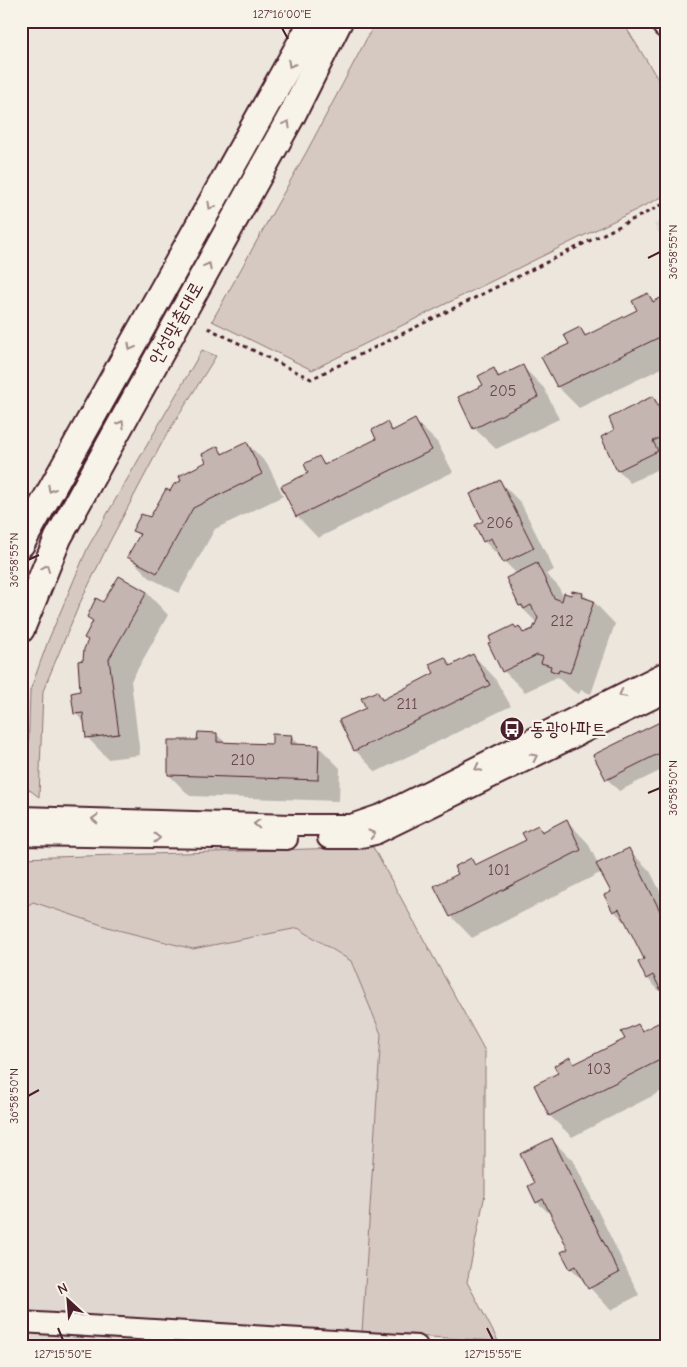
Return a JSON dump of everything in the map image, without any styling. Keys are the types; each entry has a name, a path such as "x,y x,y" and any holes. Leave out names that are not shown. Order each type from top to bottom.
{"main road":[{"name":"안성맞춤대로","path":"21,544 313,21"},
{"name":"안성맞춤대로","path":"21,629 58,538 292,114 339,21"},
{"path":"663,21 666,26"}],"street":[{"path":"21,817 351,825 384,814 666,672"},
{"path":"21,835 357,838 375,834 666,692"},
{"path":"21,1322 417,1346"}],"path":[{"path":"208,328 311,379 666,203"}],"shaded area":[{"path":"376,21 622,21 666,92 666,195 312,370 212,321 307,151"},
{"path":"666,219 666,246 654,224"},
{"path":"202,350 216,356 164,439 109,543 79,605 43,691 39,797 27,788 30,691 48,641 88,547"},
{"path":"373,847 485,1051 485,1194 467,1282 498,1341 362,1333 381,1034 351,961 298,928 193,949 114,929 33,902 21,910 21,858"},
{"path":"33,902 114,929 193,949 298,928 351,961 381,1034 361,1346 21,1346 21,910"}],"building":[{"path":"648,293 653,302 666,295 666,334 557,387 541,357 569,344 564,335 580,327 585,336 637,310 632,301"},
{"path":"523,365 538,397 473,429 458,397 483,385 478,376 494,368 498,377"},
{"path":"653,396 666,422 666,435 653,441 658,451 617,471 601,437 614,430 609,418"},
{"path":"415,419 432,450 296,517 281,486 308,473 304,464 319,456 324,465 376,439 372,430 387,422 392,431"},
{"path":"247,442 262,474 193,508 157,573 127,557 140,534 132,531 141,514 150,517 166,489 170,491 174,484 181,481 179,476 206,462 202,454 218,446 222,454"},
{"path":"500,480 534,548 503,563 491,538 483,542 475,525 483,521 470,494"},
{"path":"537,563 554,598 562,601 564,593 571,595 572,591 583,593 582,597 594,601 570,673 559,670 558,673 550,670 551,666 541,663 543,657 537,655 502,672 488,643 491,642 489,637 514,625 516,628 519,626 523,633 533,629 538,618 531,605 524,609 522,605 519,606 506,578"},
{"path":"119,576 147,592 109,659 119,734 86,738 83,713 74,714 71,693 80,691 78,661 83,660 84,649 88,640 84,638 93,621 87,617 96,598 103,602"},
{"path":"473,654 490,685 354,751 339,720 366,708 361,698 377,691 382,700 434,673 429,664 445,657 450,666"},
{"path":"666,719 666,750 606,780 593,755"},
{"path":"198,732 217,733 217,742 272,744 272,734 292,735 291,744 319,745 318,780 168,775 168,740 197,740"},
{"path":"567,819 581,850 450,917 434,886 458,874 454,867 471,858 475,865 526,840 522,833 538,825 542,832"},
{"path":"629,848 666,923 665,998 653,975 646,979 638,962 644,959 619,909 613,912 604,895 611,892 596,864"},
{"path":"666,1019 666,1057 549,1116 534,1085 558,1073 554,1066 570,1057 574,1064 625,1039 621,1032 638,1024 642,1031"},
{"path":"552,1138 619,1273 588,1289 576,1266 570,1269 561,1252 568,1249 543,1199 536,1203 528,1186 534,1183 520,1154"},
{"path":"666,1319 666,1337 659,1323"}],"place":[{"name":"동광아파트","path":"512,729"}]}
